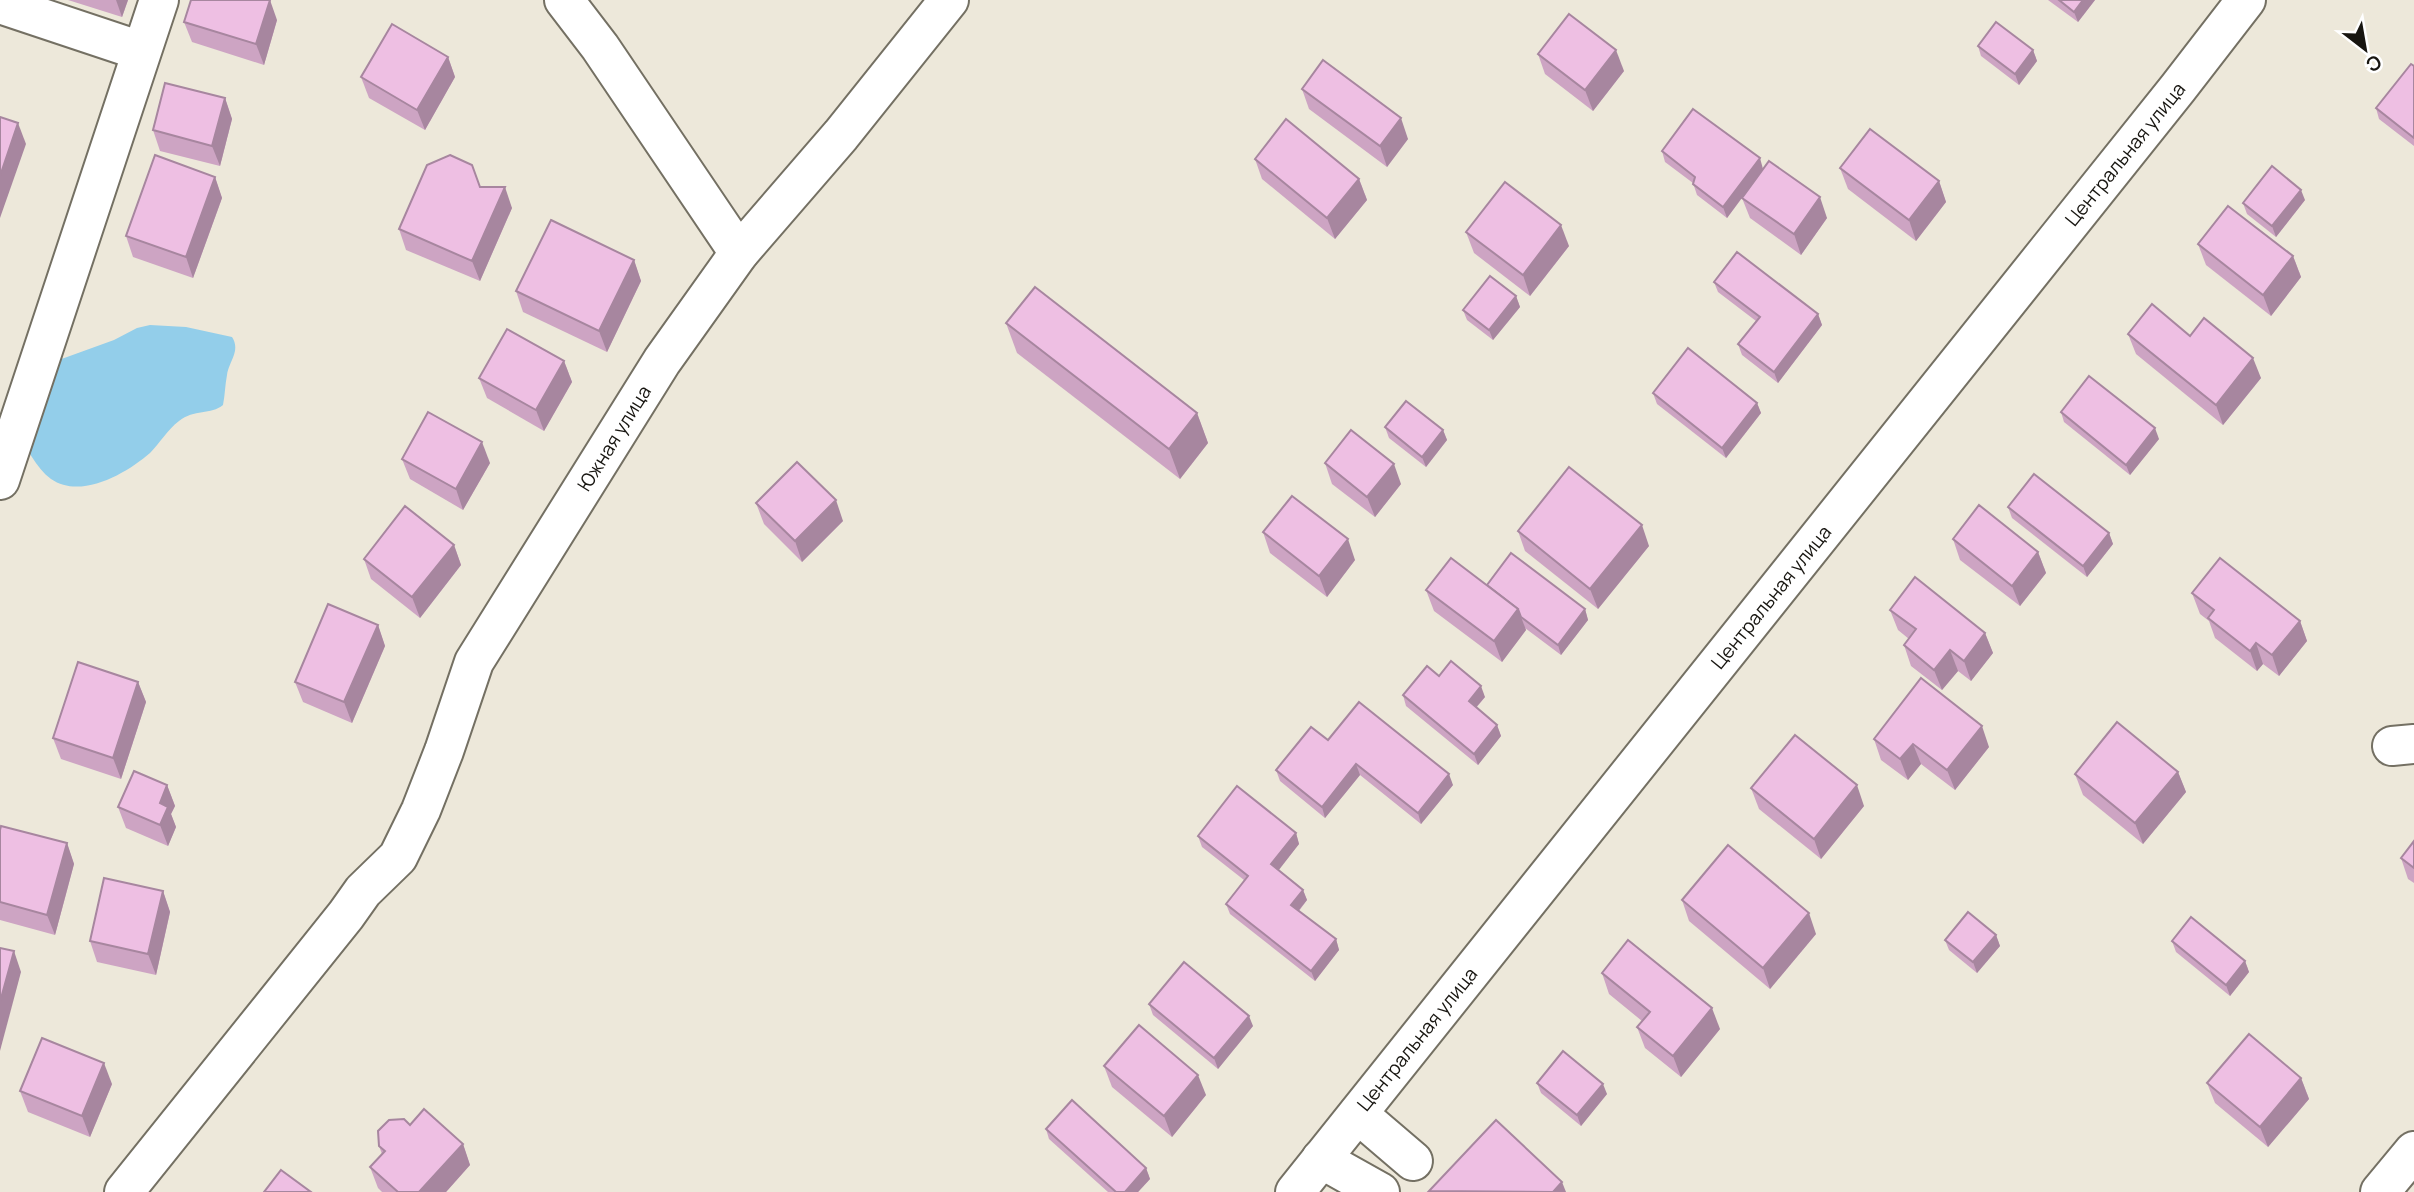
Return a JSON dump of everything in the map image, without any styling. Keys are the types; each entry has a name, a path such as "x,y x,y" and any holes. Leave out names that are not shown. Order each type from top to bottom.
{"street":[{"path":"0,480 159,0"},
{"path":"564,0 600,47 739,253"},
{"name":"Южная улица","path":"124,1192 363,891 398,857 421,810 444,751 474,662 662,361 739,253 841,135 949,0"},
{"name":"Центральная улица","path":"1295,1192 2246,0"},
{"path":"0,4 141,51"},
{"path":"1358,1114 1413,1161"},
{"path":"2380,1192 2414,1151"},
{"path":"1321,1159 1380,1192"}],"water":[{"path":"150,325 186,327 232,337 235,351 227,375 223,405 185,417 150,453 116,476 76,487 51,479 36,463 16,431 56,361"}],"building":[{"path":"191,0 270,0 256,44 184,22"},
{"path":"2059,0 2083,0 2074,12"},
{"path":"1569,14 1616,50 1585,90 1538,54"},
{"path":"1996,22 2033,50 2015,74 1978,46"},
{"path":"392,24 448,57 417,110 361,77"},
{"path":"1323,60 1401,118 1380,146 1302,89"},
{"path":"2411,64 2414,66 2414,138 2376,108"},
{"path":"165,83 225,98 212,146 153,130"},
{"path":"1693,109 1760,158 1723,207 1693,184 1695,177 1662,151"},
{"path":"0,117 18,123 0,176"},
{"path":"1286,119 1359,179 1327,218 1255,159"},
{"path":"1870,129 1939,181 1909,220 1840,168"},
{"path":"155,155 215,177 186,257 126,236"},
{"path":"450,155 472,165 480,187 505,187 472,261 399,229 427,165"},
{"path":"1769,161 1820,197 1794,234 1742,198"},
{"path":"2272,166 2301,190 2272,226 2243,203"},
{"path":"1505,182 1561,225 1523,275 1466,232"},
{"path":"2228,206 2293,256 2263,295 2198,244"},
{"path":"551,220 634,260 599,331 516,291"},
{"path":"1737,252 1818,314 1774,372 1738,344 1760,317 1714,282"},
{"path":"1490,276 1516,296 1489,330 1463,310"},
{"path":"1035,287 1197,413 1169,449 1006,323"},
{"path":"2152,304 2190,336 2204,318 2253,358 2216,405 2128,334"},
{"path":"507,329 564,361 536,410 479,378"},
{"path":"1688,348 1757,403 1722,448 1653,393"},
{"path":"2089,376 2155,428 2126,465 2061,412"},
{"path":"1406,401 1443,430 1422,457 1385,427"},
{"path":"428,412 482,442 456,489 402,459"},
{"path":"1351,430 1394,464 1367,497 1325,463"},
{"path":"797,462 836,500 795,541 756,503"},
{"path":"1569,467 1642,525 1590,589 1518,531"},
{"path":"2034,474 2109,533 2083,566 2008,507"},
{"path":"1292,496 1348,539 1319,576 1263,532"},
{"path":"1979,505 2038,552 2012,586 1953,539"},
{"path":"405,506 454,545 412,597 364,559"},
{"path":"1511,553 1585,609 1558,645 1521,617 1518,609 1487,585"},
{"path":"1451,558 1518,609 1494,641 1426,590"},
{"path":"2220,558 2300,621 2272,655 2256,643 2250,651 2208,618 2214,610 2192,593"},
{"path":"1915,577 1985,633 1964,661 1950,650 1934,670 1904,645 1916,629 1890,610"},
{"path":"328,604 378,625 344,702 295,682"},
{"path":"1451,661 1481,686 1469,701 1497,725 1474,754 1403,695 1427,666 1439,676"},
{"path":"78,662 138,682 113,758 53,738"},
{"path":"1921,678 1982,726 1947,770 1913,744 1900,759 1874,739"},
{"path":"1359,702 1449,774 1418,813 1356,764 1322,807 1276,770 1311,727 1328,740"},
{"path":"2117,722 2178,772 2135,823 2075,774"},
{"path":"1795,735 1857,785 1814,839 1751,788"},
{"path":"134,771 167,785 160,803 168,807 160,825 118,807"},
{"path":"1237,786 1296,833 1271,864 1303,890 1291,905 1336,939 1311,971 1226,904 1248,876 1198,836"},
{"path":"1,826 67,843 47,915 0,902"},
{"path":"2414,841 2414,868 2401,858"},
{"path":"1728,845 1809,913 1763,968 1682,900"},
{"path":"104,878 163,891 148,954 90,941"},
{"path":"1968,912 1996,935 1973,962 1945,940"},
{"path":"2191,917 2245,961 2226,985 2172,941"},
{"path":"1628,940 1712,1008 1673,1056 1637,1027 1650,1012 1602,973"},
{"path":"0,948 14,951 0,1002"},
{"path":"1184,962 1249,1016 1214,1058 1149,1004"},
{"path":"1139,1025 1198,1075 1164,1116 1104,1066"},
{"path":"2249,1034 2301,1078 2260,1127 2207,1083"},
{"path":"42,1038 104,1063 82,1116 20,1091"},
{"path":"1563,1051 1603,1084 1577,1115 1537,1083"},
{"path":"1072,1100 1146,1168 1125,1192 1116,1192 1046,1129"},
{"path":"424,1109 463,1144 419,1192 398,1192 370,1167 385,1151 379,1146 378,1131 389,1120 404,1119 410,1125"},
{"path":"1496,1120 1562,1182 1553,1192 1429,1191"},
{"path":"281,1170 311,1192 264,1192"}]}
